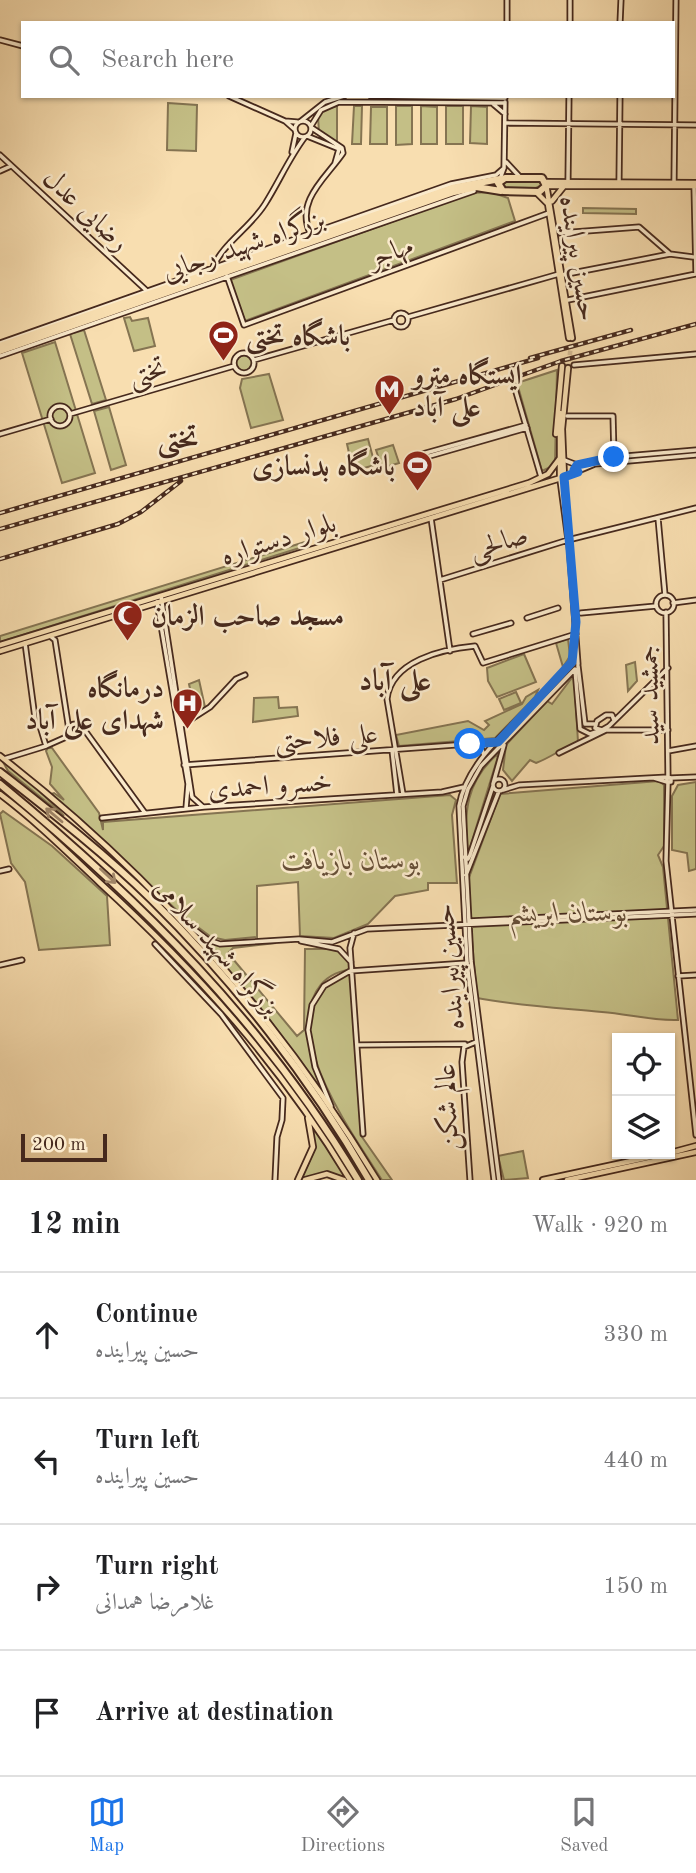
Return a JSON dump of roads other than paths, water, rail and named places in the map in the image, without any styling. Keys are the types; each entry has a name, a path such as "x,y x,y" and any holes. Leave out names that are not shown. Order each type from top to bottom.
{"highway":[{"name":"بزرگراه شهید رجایی","path":"0,354 213,272 452,188 491,178 524,178 546,184"},
{"path":"491,178 496,183 491,189"},
{"path":"500,179 501,191"},
{"path":"535,192 544,190 546,184"},
{"name":"بزرگراه شهید رجایی","path":"0,344 454,192 470,188 535,192"},
{"name":"بزرگراه شهید سلامی","path":"0,772 81,838 168,917 245,1005 314,1094 369,1180"},
{"name":"بزرگراه شهید سلامی","path":"0,784 80,851 143,909 238,1010 311,1106 358,1180"},
{"path":"40,827 80,851"}],"main road":[{"path":"546,184 695,185"},
{"name":"حسین پیراینده","path":"546,184 570,338"},
{"path":"552,206 553,198 566,184"},
{"name":"حسین پیراینده","path":"535,192 548,198 552,206 560,274"},
{"path":"100,321 111,312"},
{"path":"562,478 556,429 567,366"},
{"path":"561,458 567,366"},
{"name":"بلوار دستواره","path":"0,651 541,477 548,474 561,458"},
{"path":"548,474 562,467"},
{"path":"548,474 553,474 552,481"},
{"name":"بلوار دستواره","path":"0,645 562,478"},
{"path":"2,757 107,848 180,919 267,1019 331,1108 377,1180"},
{"path":"0,794 40,827 198,977"},
{"path":"81,838 107,848"},
{"path":"143,909 303,1108 350,1180"},
{"path":"298,1180 313,1147 311,1124 303,1108"},
{"path":"675,1152 696,1146"},
{"path":"567,1180 696,1152"},
{"path":"543,1180 641,1159"},
{"path":"305,1180 322,1174 344,1180"}],"street":[{"path":"506,0 506,21"},
{"path":"570,0 570,21"},
{"path":"621,0 621,21"},
{"path":"674,184 676,0"},
{"path":"0,40 21,45"},
{"path":"242,98 285,121 296,132 321,140 341,152"},
{"path":"292,154 300,122 318,106 339,98"},
{"path":"452,98 492,99 505,114"},
{"path":"566,184 569,98"},
{"path":"619,184 620,98"},
{"path":"213,272 264,206 318,112 339,102 505,99 505,159 500,179"},
{"path":"285,121 300,122 311,127 342,148 335,163 315,189 305,211 310,233"},
{"path":"505,123 696,125"},
{"name":"رضایی عدل","path":"0,155 147,291"},
{"path":"505,159 511,170 524,178"},
{"path":"0,171 12,166"},
{"path":"0,344 147,291 213,272 310,233 451,184 491,178 504,167"},
{"path":"568,300 696,274 693,257 695,185"},
{"path":"0,354 455,196 491,189"},
{"name":"مهاجر","path":"227,276 244,324 549,213"},
{"path":"560,233 639,227 670,254"},
{"path":"254,360 394,320 398,313 408,317 560,274 670,254 693,257"},
{"path":"394,320 398,326 404,326 408,317"},
{"path":"247,353 254,360 253,369 248,373 242,373 234,366 234,360 241,354 247,353"},
{"path":"567,366 696,354"},
{"name":"تختی","path":"70,414 234,366"},
{"path":"513,382 541,477"},
{"path":"57,406 64,407 70,414 68,423 63,426 54,424 51,419 52,410 57,406"},
{"path":"567,416 613,416 614,457"},
{"path":"0,434 51,419"},
{"path":"415,458 526,427"},
{"path":"562,478 594,464 696,453"},
{"path":"561,458 577,465 614,457 634,458"},
{"path":"577,465 574,470 578,472"},
{"path":"562,478 568,540"},
{"path":"562,478 576,622 580,729 590,734 601,730 668,668"},
{"path":"552,481 562,491"},
{"name":"صالحی","path":"440,580 568,540 696,508"},
{"path":"431,518 450,652"},
{"path":"658,518 664,595"},
{"path":"581,613 656,606 666,612 672,608 673,603 672,598 664,595"},
{"path":"656,606 657,600 664,595"},
{"path":"159,599 182,725 186,765"},
{"path":"159,599 193,808"},
{"path":"673,603 696,600"},
{"path":"574,606 581,613"},
{"path":"527,618 558,608"},
{"name":"جمشید سید","path":"666,612 669,780 666,861 696,1135"},
{"path":"576,622 581,613"},
{"path":"473,634 511,622"},
{"path":"403,794 387,699 393,678 410,663 450,652 475,646 483,663 576,634"},
{"path":"576,634 571,663 577,667 585,724 595,724 606,715 612,715 614,720"},
{"path":"50,636 55,640 70,730"},
{"path":"25,643 35,718"},
{"name":"حسین پیراینده","path":"495,1180 467,964 457,823 460,800 464,787 484,757 571,663"},
{"name":"حسین پیراینده","path":"495,1180 465,922 467,909 462,818 466,794 481,766 577,667"},
{"path":"182,725 210,707 236,679 245,675"},
{"path":"39,723 46,746"},
{"path":"2,757 46,746 78,724 80,729"},
{"path":"595,724 596,729 601,730"},
{"path":"86,726 86,732"},
{"path":"70,730 80,729 86,732 145,813"},
{"path":"559,753 606,730 668,730"},
{"name":"علی فلاحتی","path":"186,765 498,742"},
{"path":"464,857 468,859 470,855 504,743"},
{"path":"470,744 482,750 484,757"},
{"path":"668,751 696,746"},
{"path":"394,750 397,795"},
{"path":"466,877 501,791 503,781 499,765"},
{"path":"501,791 519,785 696,777"},
{"path":"493,785 503,781 519,785"},
{"path":"493,785 501,791"},
{"name":"خسرو احمدی","path":"102,818 204,807 442,792 464,787"},
{"path":"442,792 454,794 460,800"},
{"path":"186,809 190,795"},
{"path":"190,795 204,807"},
{"path":"0,871 9,869"},
{"path":"467,909 480,923"},
{"path":"180,919 216,944 299,939 332,942 354,933 465,922 696,912"},
{"path":"469,941 472,930 480,923"},
{"path":"354,933 351,948 363,1134"},
{"path":"299,939 304,944 343,950 354,971"},
{"path":"155,944 221,1014 283,1098 282,1120 277,1137 275,1179"},
{"path":"0,965 22,960"},
{"path":"331,1108 313,1058 310,1012 314,998 324,986 341,974 354,971 467,964"},
{"path":"678,976 696,975"},
{"name":"عالم شکن","path":"470,1180 462,1089 464,1047 476,1042"},
{"path":"357,1045 467,1044"}],"tunnel":[{"path":"568,368 572,338"}],"railway":[{"path":"0,529 456,399 561,361 696,324"},
{"path":"530,358 631,330"},
{"path":"0,513 538,358"},
{"path":"0,559 118,524 141,512 181,481"}],"place":[{"name":"باشگاه تختی","path":"223,362"},
{"name":"ایستگاه مترو علی آباد","path":"390,417"},
{"name":"باشگاه بدنسازی","path":"418,492"},
{"name":"مسجد صاحب الزمان","path":"128,642"},
{"name":"درمانگاه شهدای علی آباد","path":"187,730"}],"district":[{"name":"تختی","path":"178,438"},
{"name":"علی آباد","path":"395,680"}],"park label":[{"name":"بوستان بازیافت","path":"351,859"},
{"name":"بوستان ابریشم","path":"568,911"}]}
